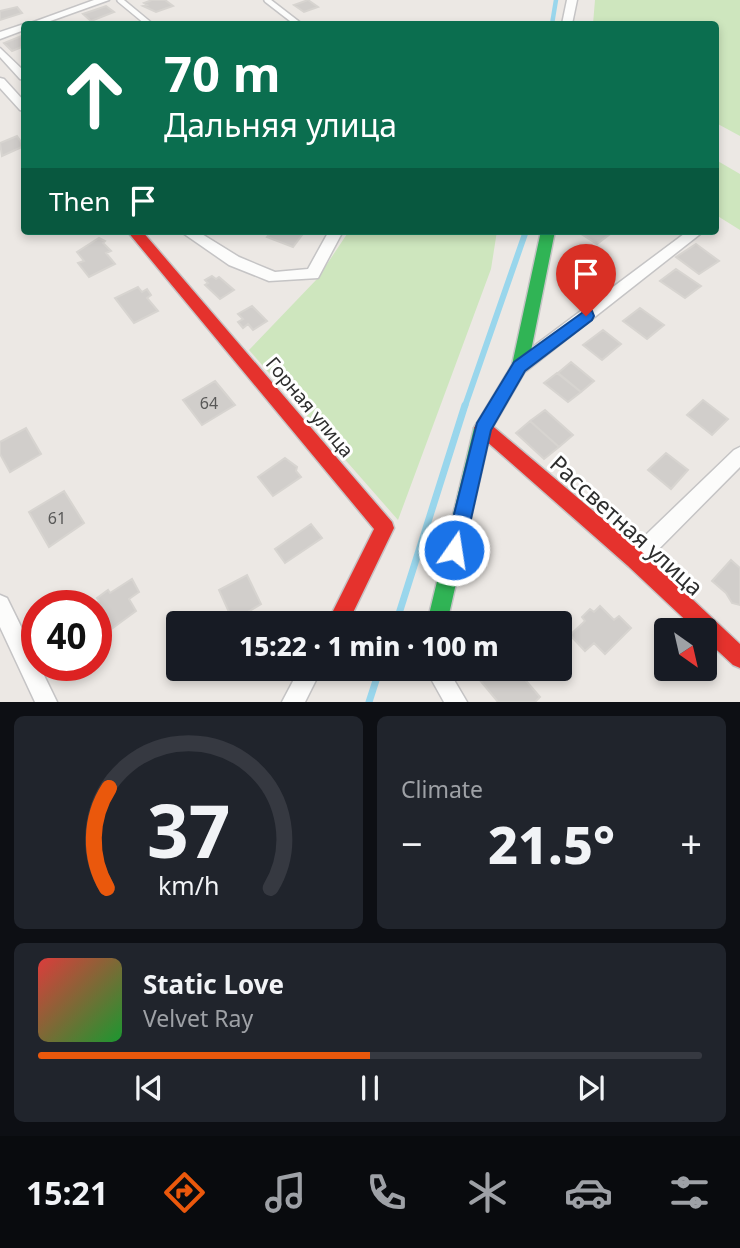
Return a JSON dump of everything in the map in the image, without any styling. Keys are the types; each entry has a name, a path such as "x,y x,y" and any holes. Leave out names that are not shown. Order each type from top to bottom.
{"street":[{"path":"42,21 104,0"},
{"path":"568,21 572,0"},
{"path":"0,36 21,28"},
{"path":"0,51 21,74"},
{"path":"0,81 21,105"},
{"name":"Горная улица","path":"142,235 385,528 343,611"},
{"path":"193,235 234,261 274,277 313,274 335,235"},
{"path":"440,611 483,428 520,366 547,235"},
{"path":"520,366 692,235"},
{"name":"Рассветная улица","path":"483,428 635,559 740,658"},
{"path":"635,559 740,456"},
{"path":"0,605 46,702"},
{"path":"293,702 305,681"},
{"path":"443,681 456,702"}],"lane":[{"path":"120,0 145,21"},
{"path":"267,0 294,21"}],"green space":[{"path":"595,0 740,0 740,136 719,125 719,21 593,21"},
{"path":"719,162 740,174 740,230 719,217"},
{"path":"346,235 496,235 491,269 398,520 249,350 317,279"}],"building":[{"path":"152,0 165,0 173,6 156,12 143,6"},
{"path":"308,0 318,7 304,12 294,5"},
{"path":"106,6 114,12 91,21 83,14"},
{"path":"17,7 22,13 0,20 0,11"},
{"path":"21,36 21,47 12,51 4,43"},
{"path":"17,136 21,147 2,156 0,143"},
{"path":"269,235 302,235 293,247 267,237"},
{"path":"583,235 609,235 597,244"},
{"path":"99,238 105,241 103,243 111,251 106,253 115,264 89,277 78,263 84,261 77,252"},
{"path":"696,244 719,261 699,274 676,257"},
{"path":"676,269 701,286 685,298 660,281"},
{"path":"212,276 216,279 219,277 234,290 220,299 205,285 208,283 205,280"},
{"path":"138,287 142,292 147,289 151,295 147,298 158,311 134,323 115,298"},
{"path":"252,306 267,321 253,330 248,324 243,328 238,322 243,319 238,314"},
{"path":"640,308 664,325 647,339 623,321"},
{"path":"603,330 621,344 602,360 583,345"},
{"path":"571,362 594,381 581,392 558,373"},
{"path":"557,373 581,392 568,402 544,383"},
{"path":"215,381 235,405 202,425 183,400"},
{"path":"703,400 728,419 712,435 687,415"},
{"path":"545,410 573,435 559,447 530,421"},
{"path":"530,421 559,447 544,459 516,433"},
{"path":"26,428 41,454 10,472 0,454 0,442"},
{"path":"666,453 688,470 671,489 648,470"},
{"path":"285,458 297,467 296,471 301,477 273,496 258,477"},
{"path":"64,491 84,523 49,547 29,512"},
{"path":"311,524 322,538 285,563 275,549"},
{"path":"311,524 322,538 285,563 275,549"},
{"path":"731,560 740,568 740,605 732,603 726,593 712,581"},
{"path":"247,575 261,604 249,611 228,611 219,590"},
{"path":"132,579 139,592 129,599 136,611 112,629 112,592"},
{"path":"600,606 614,620 619,616 631,628 605,654 594,643 585,651 572,637 572,633 585,621 582,617 590,609 594,612"},
{"path":"481,681 526,681 540,697 535,702 498,702"}],"waterway":[{"path":"552,21 556,0"},
{"path":"465,406 525,235"},
{"path":"400,611 465,405"},
{"path":"369,702 376,681"}],"traffic: fast":[{"path":"440,611 483,428 520,366 547,235"}],"traffic: jam":[{"path":"137,235 385,528 343,611"},
{"path":"483,428 635,559 740,658"}],"route":[{"path":"454,550 483,428 520,366 586,316"}]}
